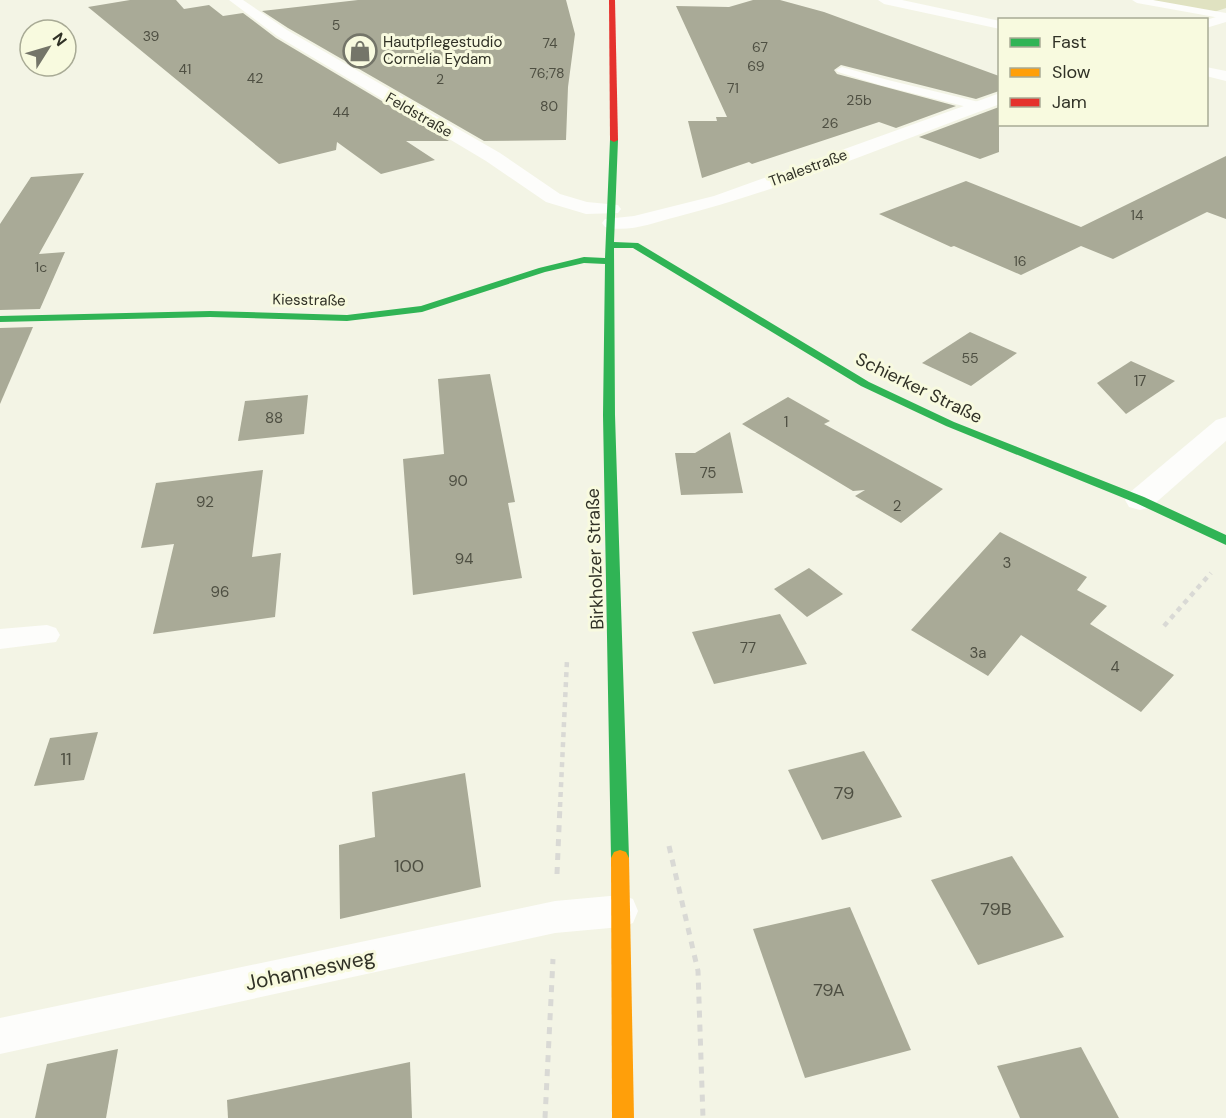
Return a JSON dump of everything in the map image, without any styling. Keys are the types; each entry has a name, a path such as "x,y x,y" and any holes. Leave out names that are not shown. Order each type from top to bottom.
{"street":[{"name":"Birkholzer Straße","path":"612,0 614,164 610,245 609,415 621,910 623,1118"},
{"path":"884,0 998,25"},
{"name":"Feldstraße","path":"242,1 292,39 494,157 552,198 612,216"},
{"path":"1208,23 1226,17"},
{"path":"1208,72 1226,76"},
{"name":"Thalestraße","path":"612,216 634,222 721,200 998,98"},
{"name":"Schierker Straße","path":"610,245 635,245 865,384 960,429 1140,500 1226,540"},
{"name":"Kiesstraße","path":"0,320 210,315 347,318 422,309 542,270 584,260 611,261"},
{"path":"1140,500 1226,426"}],"lane":[{"path":"1137,0 1226,17"},
{"path":"842,70 884,83 979,106"},
{"path":"0,639 47,635"},
{"name":"Johannesweg","path":"0,1036 555,917 621,910"}],"path":[{"path":"1164,626 1218,566"}],"green space":[{"path":"1150,0 1226,0 1226,8 1214,12"}],"building":[{"path":"130,0 176,0 184,9 209,5 223,16 243,13 276,38 449,141 406,141 435,160 381,174 337,142 336,150 279,164 88,7"},
{"path":"358,0 566,0 575,34 568,87 566,140 484,141 262,11"},
{"path":"753,0 780,0 824,12 998,76 998,91 976,99 841,65 834,70 837,74 956,106 896,128 879,122 702,178 688,121 717,121 716,117 727,117 676,6 729,7"},
{"path":"998,107 999,152 980,159 919,137"},
{"path":"1226,156 1226,219 1207,212 1113,259 1081,246 1021,275 954,246 951,247 879,214 966,181 1081,227"},
{"path":"84,173 39,254 65,252 40,309 0,310 0,224 31,177"},
{"path":"33,327 0,404 0,328"},
{"path":"970,332 1017,353 971,386 922,363"},
{"path":"1131,361 1175,381 1126,414 1097,383"},
{"path":"490,374 515,502 508,503 522,578 413,595 403,459 444,454 438,379"},
{"path":"308,395 304,434 238,441 245,401"},
{"path":"788,397 830,421 824,424 943,489 901,523 855,496 865,490 853,491 742,424"},
{"path":"730,432 743,493 681,495 675,453 695,453"},
{"path":"263,470 252,557 281,553 275,617 153,634 174,544 141,548 156,483"},
{"path":"1000,532 1087,577 1077,590 1107,606 1090,624 1174,675 1141,712 1021,635 988,676 911,630"},
{"path":"809,568 843,594 807,617 774,589"},
{"path":"780,614 807,664 714,684 692,632"},
{"path":"98,732 84,780 34,786 50,738"},
{"path":"864,751 902,817 822,840 788,770"},
{"path":"465,773 481,887 340,919 339,845 375,837 372,792"},
{"path":"1012,856 1064,937 978,965 931,880"},
{"path":"850,907 911,1050 805,1078 753,929"},
{"path":"1081,1047 1119,1118 1020,1118 997,1066"},
{"path":"118,1049 106,1118 35,1118 47,1064"},
{"path":"410,1062 412,1118 228,1118 227,1100"}],"traffic: fast":[{"path":"614,140 610,245 609,415 620,858"},
{"path":"610,245 635,245 865,384 950,424 1140,500 1226,540"},
{"path":"0,319 210,314 347,318 422,309 542,270 584,260 611,261"}],"traffic: slow":[{"path":"620,858 623,1118"}],"traffic: jam":[{"path":"612,0 614,140"}],"place":[{"name":"Hautpflegestudio Cornelia Eydam","path":"360,51"}]}
